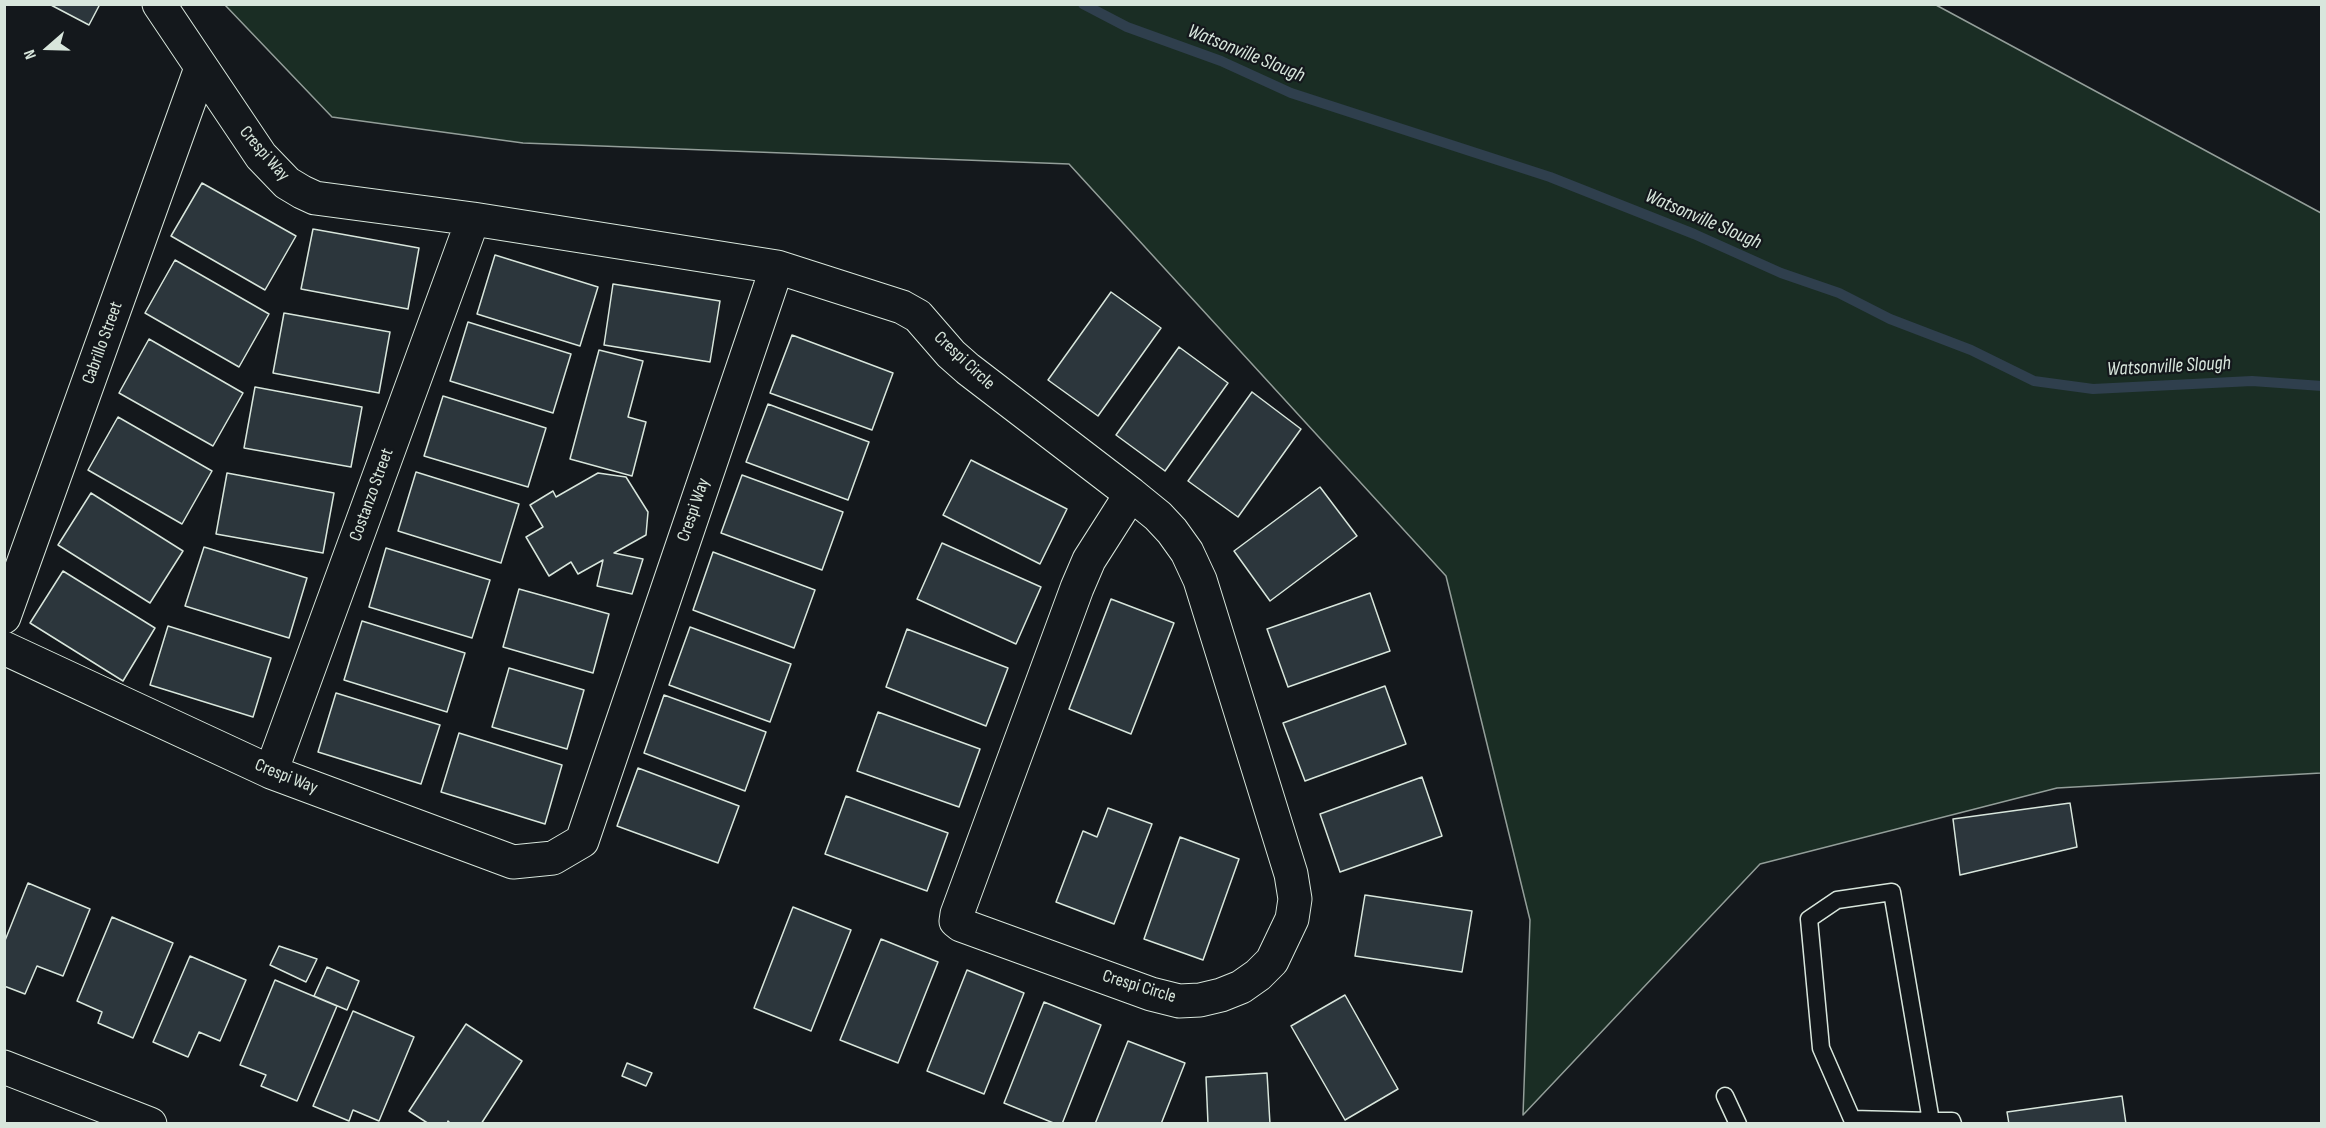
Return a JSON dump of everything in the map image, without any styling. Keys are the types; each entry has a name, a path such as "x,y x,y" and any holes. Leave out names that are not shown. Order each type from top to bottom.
{"street":[{"name":"Crespi Way","path":"4,648 271,772 513,862 553,858 582,841 777,267 473,219 315,198 287,183 261,156 159,4"},
{"name":"Cabrillo Street","path":"4,617 201,68"},
{"name":"Costanzo Street","path":"271,772 473,219"},
{"name":"Crespi Circle","path":"777,267 912,311 968,369 1131,494 1158,516 1173,531 1187,552 1200,580 1291,874 1294,899 1292,920 1272,961 1241,987 1200,1000 1179,1001 1150,994 961,925 956,921 1077,588 1089,560 1131,494"},
{"path":"4,1067 150,1124"}],"lane":[{"path":"1930,1121 1892,892 1837,900 1809,919 1821,1048 1852,1119 1930,1121 1952,1121 1953,1124"},
{"path":"1725,1096 1738,1124"}],"green space":[{"path":"225,5 1936,5 2321,213 2321,773 2057,788 1760,864 1523,1115 1530,920 1446,576 1069,164 523,143 332,117"}],"building":[{"path":"49,4 100,4 89,25"},
{"path":"202,183 296,236 265,290 171,236"},
{"path":"313,229 419,248 408,309 301,289"},
{"path":"495,255 598,287 580,346 477,314"},
{"path":"175,260 269,314 239,367 145,313"},
{"path":"613,284 720,301 710,362 604,345"},
{"path":"1111,292 1161,328 1098,416 1048,380"},
{"path":"284,313 390,332 379,393 273,373"},
{"path":"468,322 571,354 553,413 450,381"},
{"path":"792,335 893,373 872,430 770,393"},
{"path":"149,339 243,393 213,446 119,393"},
{"path":"1179,347 1228,383 1165,471 1116,435"},
{"path":"599,350 643,361 628,417 646,422 632,476 570,459"},
{"path":"255,387 362,407 351,467 244,448"},
{"path":"1252,392 1301,429 1238,517 1188,481"},
{"path":"443,396 546,428 528,487 424,456"},
{"path":"768,404 869,442 848,500 746,462"},
{"path":"118,417 212,471 182,524 88,470"},
{"path":"971,460 1067,509 1040,564 943,515"},
{"path":"416,472 519,504 501,563 398,531"},
{"path":"227,473 334,493 323,553 216,534"},
{"path":"598,473 626,477 648,512 646,535 614,553 643,559 632,594 597,586 603,560 578,574 571,562 549,576 526,537 543,527 530,505 553,491 556,497"},
{"path":"742,475 843,512 822,570 721,533"},
{"path":"1320,487 1357,536 1270,601 1234,551"},
{"path":"91,493 183,551 150,603 58,545"},
{"path":"942,543 1041,587 1016,644 917,599"},
{"path":"204,547 307,578 289,638 185,606"},
{"path":"386,548 490,580 472,638 369,607"},
{"path":"713,552 815,590 794,648 693,610"},
{"path":"63,571 155,628 123,681 30,623"},
{"path":"519,589 609,614 593,673 503,647"},
{"path":"1370,593 1390,651 1288,687 1267,629"},
{"path":"1111,599 1174,623 1131,734 1069,709"},
{"path":"362,621 465,653 447,712 344,680"},
{"path":"168,626 271,658 253,717 150,685"},
{"path":"690,627 791,664 770,722 669,685"},
{"path":"907,629 1008,668 986,726 886,687"},
{"path":"509,668 584,690 567,749 492,727"},
{"path":"1385,686 1406,744 1305,781 1283,723"},
{"path":"336,693 440,725 421,784 318,752"},
{"path":"664,695 766,732 745,791 644,753"},
{"path":"878,712 980,749 959,807 857,771"},
{"path":"459,733 562,765 545,824 441,792"},
{"path":"638,768 739,806 718,863 617,826"},
{"path":"1422,777 1442,836 1340,872 1320,814"},
{"path":"846,796 948,833 927,891 825,854"},
{"path":"2070,803 2077,847 1960,875 1953,819"},
{"path":"1108,808 1152,824 1114,924 1056,902 1083,831 1097,837"},
{"path":"1180,837 1239,859 1203,960 1144,939"},
{"path":"28,883 90,909 63,976 37,966 25,994 4,986 4,943"},
{"path":"1365,895 1472,911 1462,972 1355,956"},
{"path":"793,907 851,930 811,1031 754,1008"},
{"path":"112,917 173,943 133,1038 98,1023 102,1012 77,1001"},
{"path":"881,939 938,962 898,1063 840,1040"},
{"path":"279,946 317,959 306,982 270,965"},
{"path":"190,956 246,980 220,1041 199,1032 188,1057 153,1042"},
{"path":"327,967 359,981 347,1010 314,996"},
{"path":"967,970 1024,993 984,1094 927,1071"},
{"path":"275,980 337,1006 297,1101 261,1086 266,1075 240,1065"},
{"path":"1345,995 1398,1089 1345,1120 1291,1026"},
{"path":"1044,1002 1101,1025 1062,1124 1056,1124 1004,1103"},
{"path":"353,1011 414,1037 379,1121 353,1110 349,1121 313,1106"},
{"path":"466,1024 522,1061 481,1124 451,1124 448,1121 447,1124 429,1124 409,1111"},
{"path":"1128,1041 1185,1063 1161,1124 1095,1124"},
{"path":"627,1063 652,1073 646,1086 622,1076"},
{"path":"1267,1073 1270,1124 1208,1124 1206,1077"},
{"path":"2122,1096 2126,1124 2009,1124 2007,1112"}],"waterway":[{"name":"Watsonville Slough","path":"1083,4 1127,27 1221,61 1291,93 1550,177 1694,234 1781,273 1839,293 1890,319 1971,350 2034,381 2093,389 2252,381 2322,386"}]}
